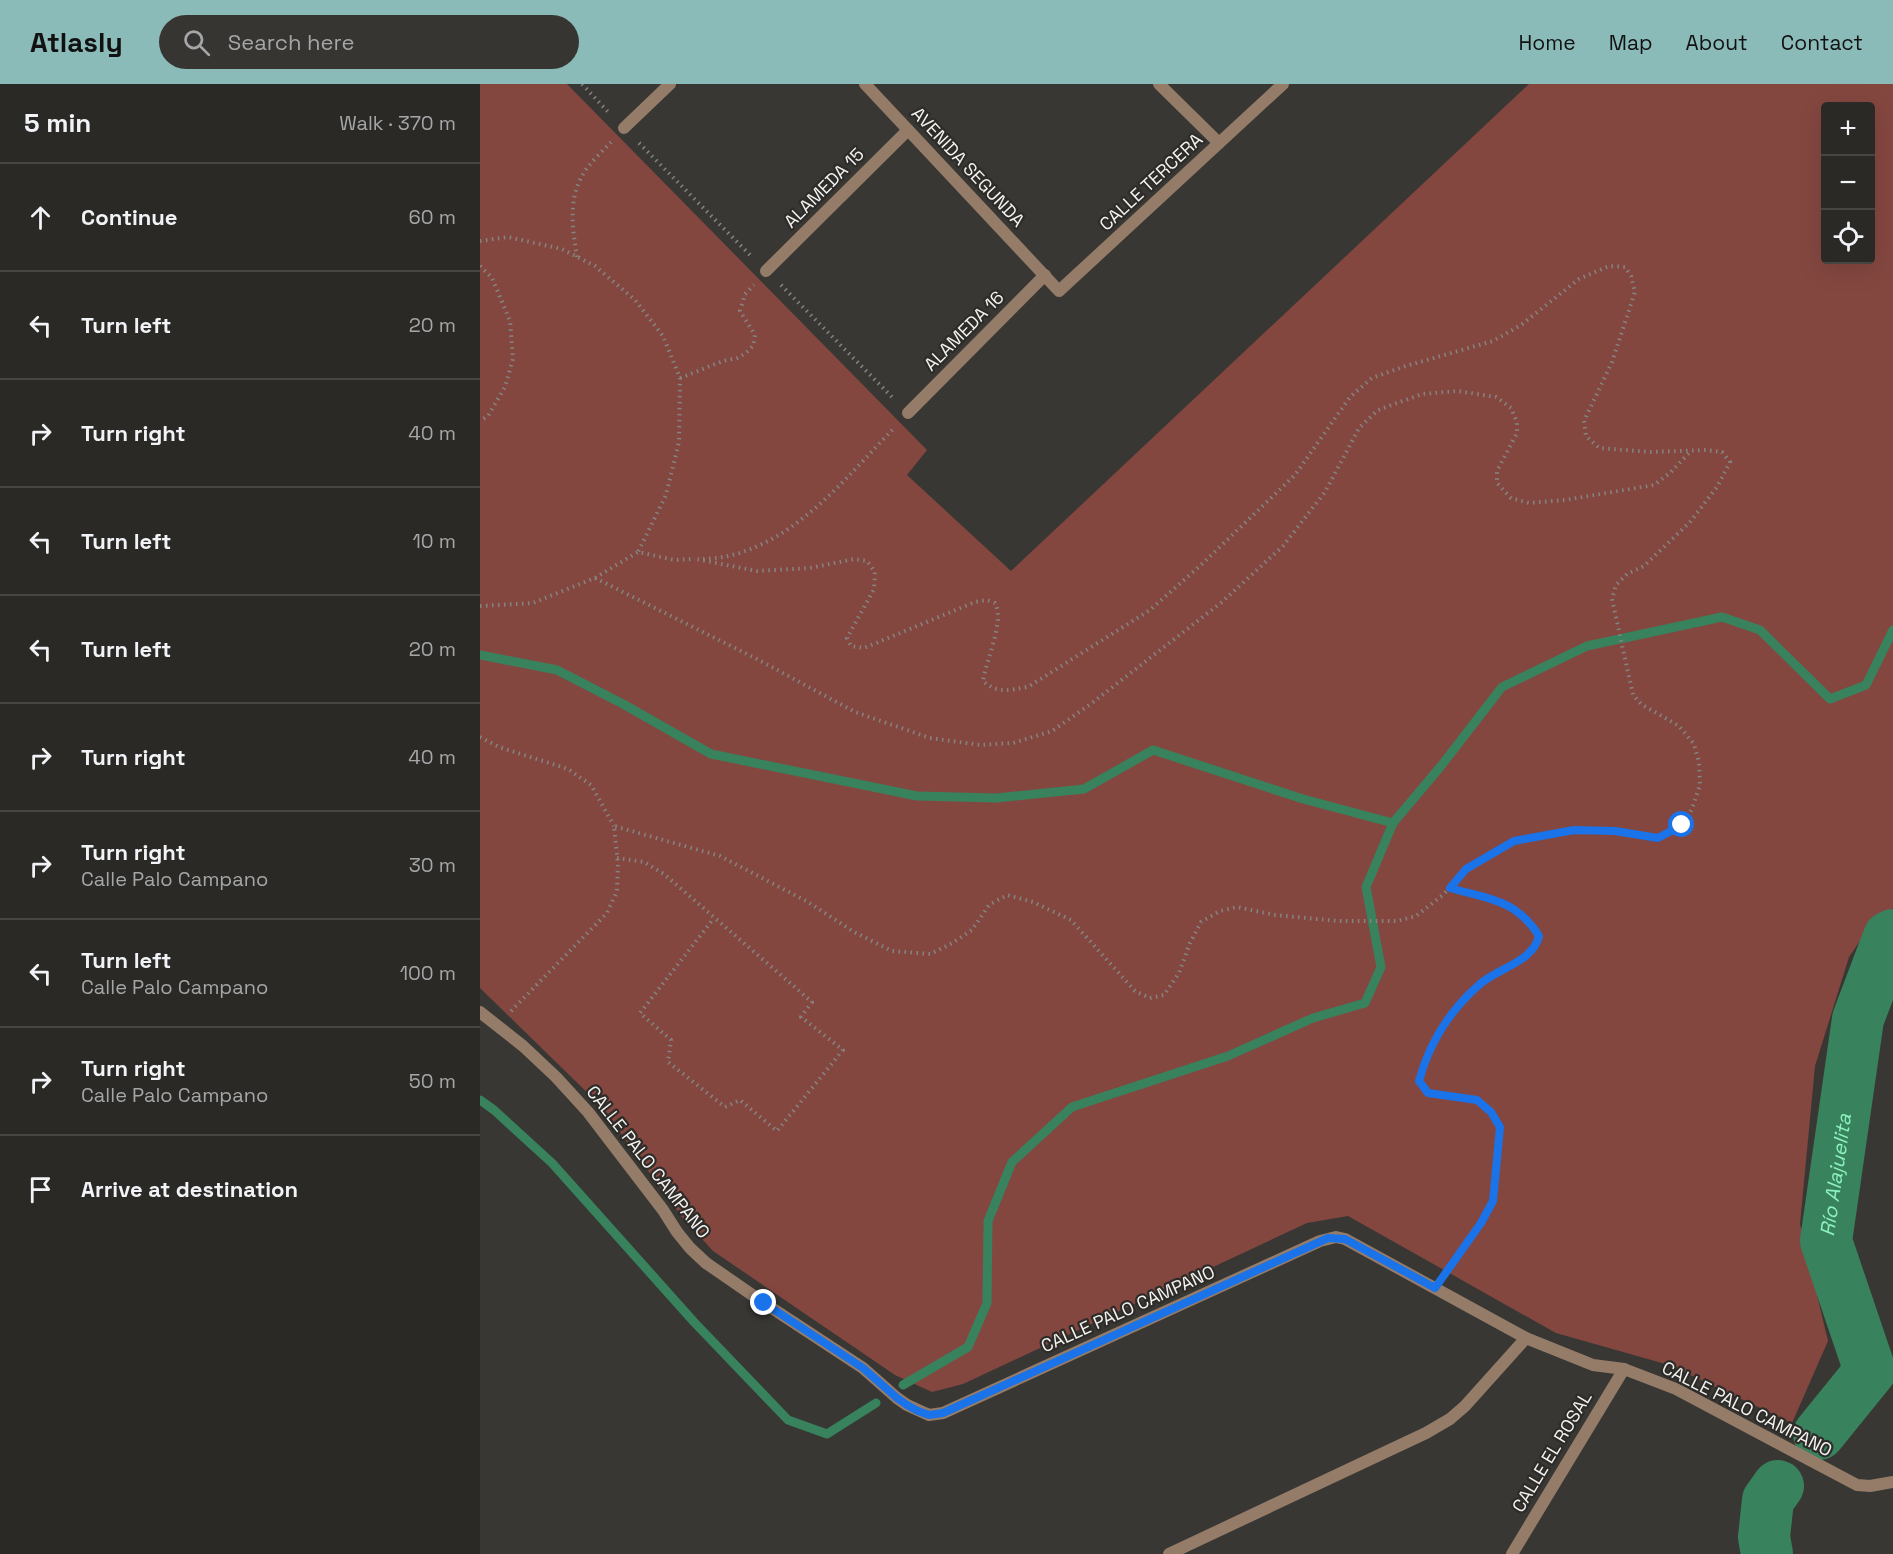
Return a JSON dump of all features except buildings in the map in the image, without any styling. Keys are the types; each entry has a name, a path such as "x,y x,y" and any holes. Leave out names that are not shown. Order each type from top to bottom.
{"street":[{"path":"624,128 670,84"},
{"name":"AVENIDA SEGUNDA","path":"865,84 1045,275"},
{"path":"1159,84 1219,143"},
{"name":"CALLE TERCERA","path":"1045,275 1059,291 1283,84"},
{"name":"ALAMEDA 15","path":"766,271 908,129"},
{"name":"ALAMEDA 16","path":"908,413 1045,275"},
{"name":"CALLE PALO CAMPANO","path":"480,1012 556,1077 588,1112 663,1210 677,1232 706,1263 863,1368 897,1398 929,1415 943,1413 1328,1238 1345,1239 1526,1338 1593,1365 1624,1369 1676,1389 1857,1485 1870,1486 1893,1482"},
{"path":"1169,1554 1426,1433 1450,1419 1485,1385 1526,1338"},
{"name":"CALLE EL ROSAL","path":"1512,1554 1624,1369"}],"path":[{"path":"582,84 908,413 831,493 784,532 756,546 719,558 675,560 638,552"},
{"path":"578,257 572,225 573,204 580,178 624,128"},
{"path":"480,241 508,237 562,249 595,266 635,300 663,336 680,378 679,442 666,495 638,552 595,578 534,603 480,606"},
{"path":"480,266 492,278 510,321 513,359 505,387 488,416 480,422"},
{"path":"615,826 720,856 808,902 854,932 892,951 930,954 972,930 989,905 1007,895 1033,902 1071,920 1135,991 1150,998 1164,996 1179,973 1190,942 1202,922 1220,911 1237,907 1275,915 1338,921 1397,921 1416,916 1450,888 1466,869 1514,841 1574,830 1615,831 1658,838 1682,825 1692,809 1700,784 1699,762 1694,744 1679,726 1641,704 1633,695 1612,599 1616,585 1627,574 1644,566 1690,522 1718,487 1730,462 1722,452 1651,452 1599,447 1586,436 1584,421 1612,362 1635,292 1631,276 1625,267 1609,266 1579,279 1521,325 1492,341 1372,378 1350,397 1295,475 1185,579 1150,610 1028,687 1009,690 991,689 983,681 998,621 999,610 995,603 987,600 975,602 864,648 851,646 847,638 874,589 876,572 867,561 854,559 810,568 757,571 696,559"},
{"path":"680,378 723,361 737,358 753,346 755,335 740,311 741,303 745,294 766,271"},
{"path":"595,578 855,712 930,738 980,746 1012,743 1052,731 1092,703 1222,602 1283,546 1325,492 1359,428 1378,410 1422,394 1458,391 1496,397 1511,408 1517,422 1517,433 1497,471 1497,483 1511,498 1529,503 1565,500 1654,485 1670,473 1691,451"},
{"path":"480,737 499,747 568,769 591,785 615,826 617,858 617,891 607,913 497,1026"},
{"path":"617,858 644,862 664,874 812,1002 801,1017 843,1050 777,1131 740,1100 725,1107 668,1062 671,1040 640,1013 714,918"},
{"path":"1435,1288 1481,1223 1493,1201 1500,1127 1491,1112 1477,1100 1428,1093 1419,1081 1425,1058 1446,1020 1480,984 1519,960 1536,946 1539,936 1530,921 1510,905 1450,888"}],"shaded area":[{"path":"480,84 567,84 927,450 907,475 1011,571 1529,84 1893,84 1893,908 1872,923 1849,957 1815,1066 1800,1224 1828,1341 1792,1423 1669,1365 1556,1333 1348,1216 1307,1223 963,1384 932,1392 895,1375 713,1251 682,1217 600,1105 480,988"}],"waterway":[{"path":"903,1385 968,1347 987,1303 988,1221 1012,1162 1072,1107 1228,1056 1313,1018 1365,1003 1381,967 1366,887 1393,823 1441,766 1502,687 1587,646 1722,617 1760,630 1830,699 1866,685 1893,630"},
{"path":"480,655 557,670 711,754 917,796 996,798 1084,789 1153,750 1303,799 1393,823"},
{"name":"Río Alajuelita","path":"1819,1434 1870,1371 1826,1241 1858,1019 1889,937 1893,935"},
{"path":"480,1100 552,1163 694,1322 788,1420 827,1434 876,1403"},
{"name":"Río Alajuelita","path":"1767,1554 1764,1537 1768,1500 1778,1486"}],"route":[{"path":"764,1303 863,1368 897,1398 929,1415 943,1413 1328,1238 1345,1239 1435,1288 1481,1223 1493,1201 1500,1127 1491,1112 1477,1100 1428,1093 1419,1081 1425,1058 1446,1020 1480,984 1519,960 1536,946 1539,936 1530,921 1510,905 1450,888 1466,869 1514,841 1574,830 1615,831 1658,838 1682,825"}]}
